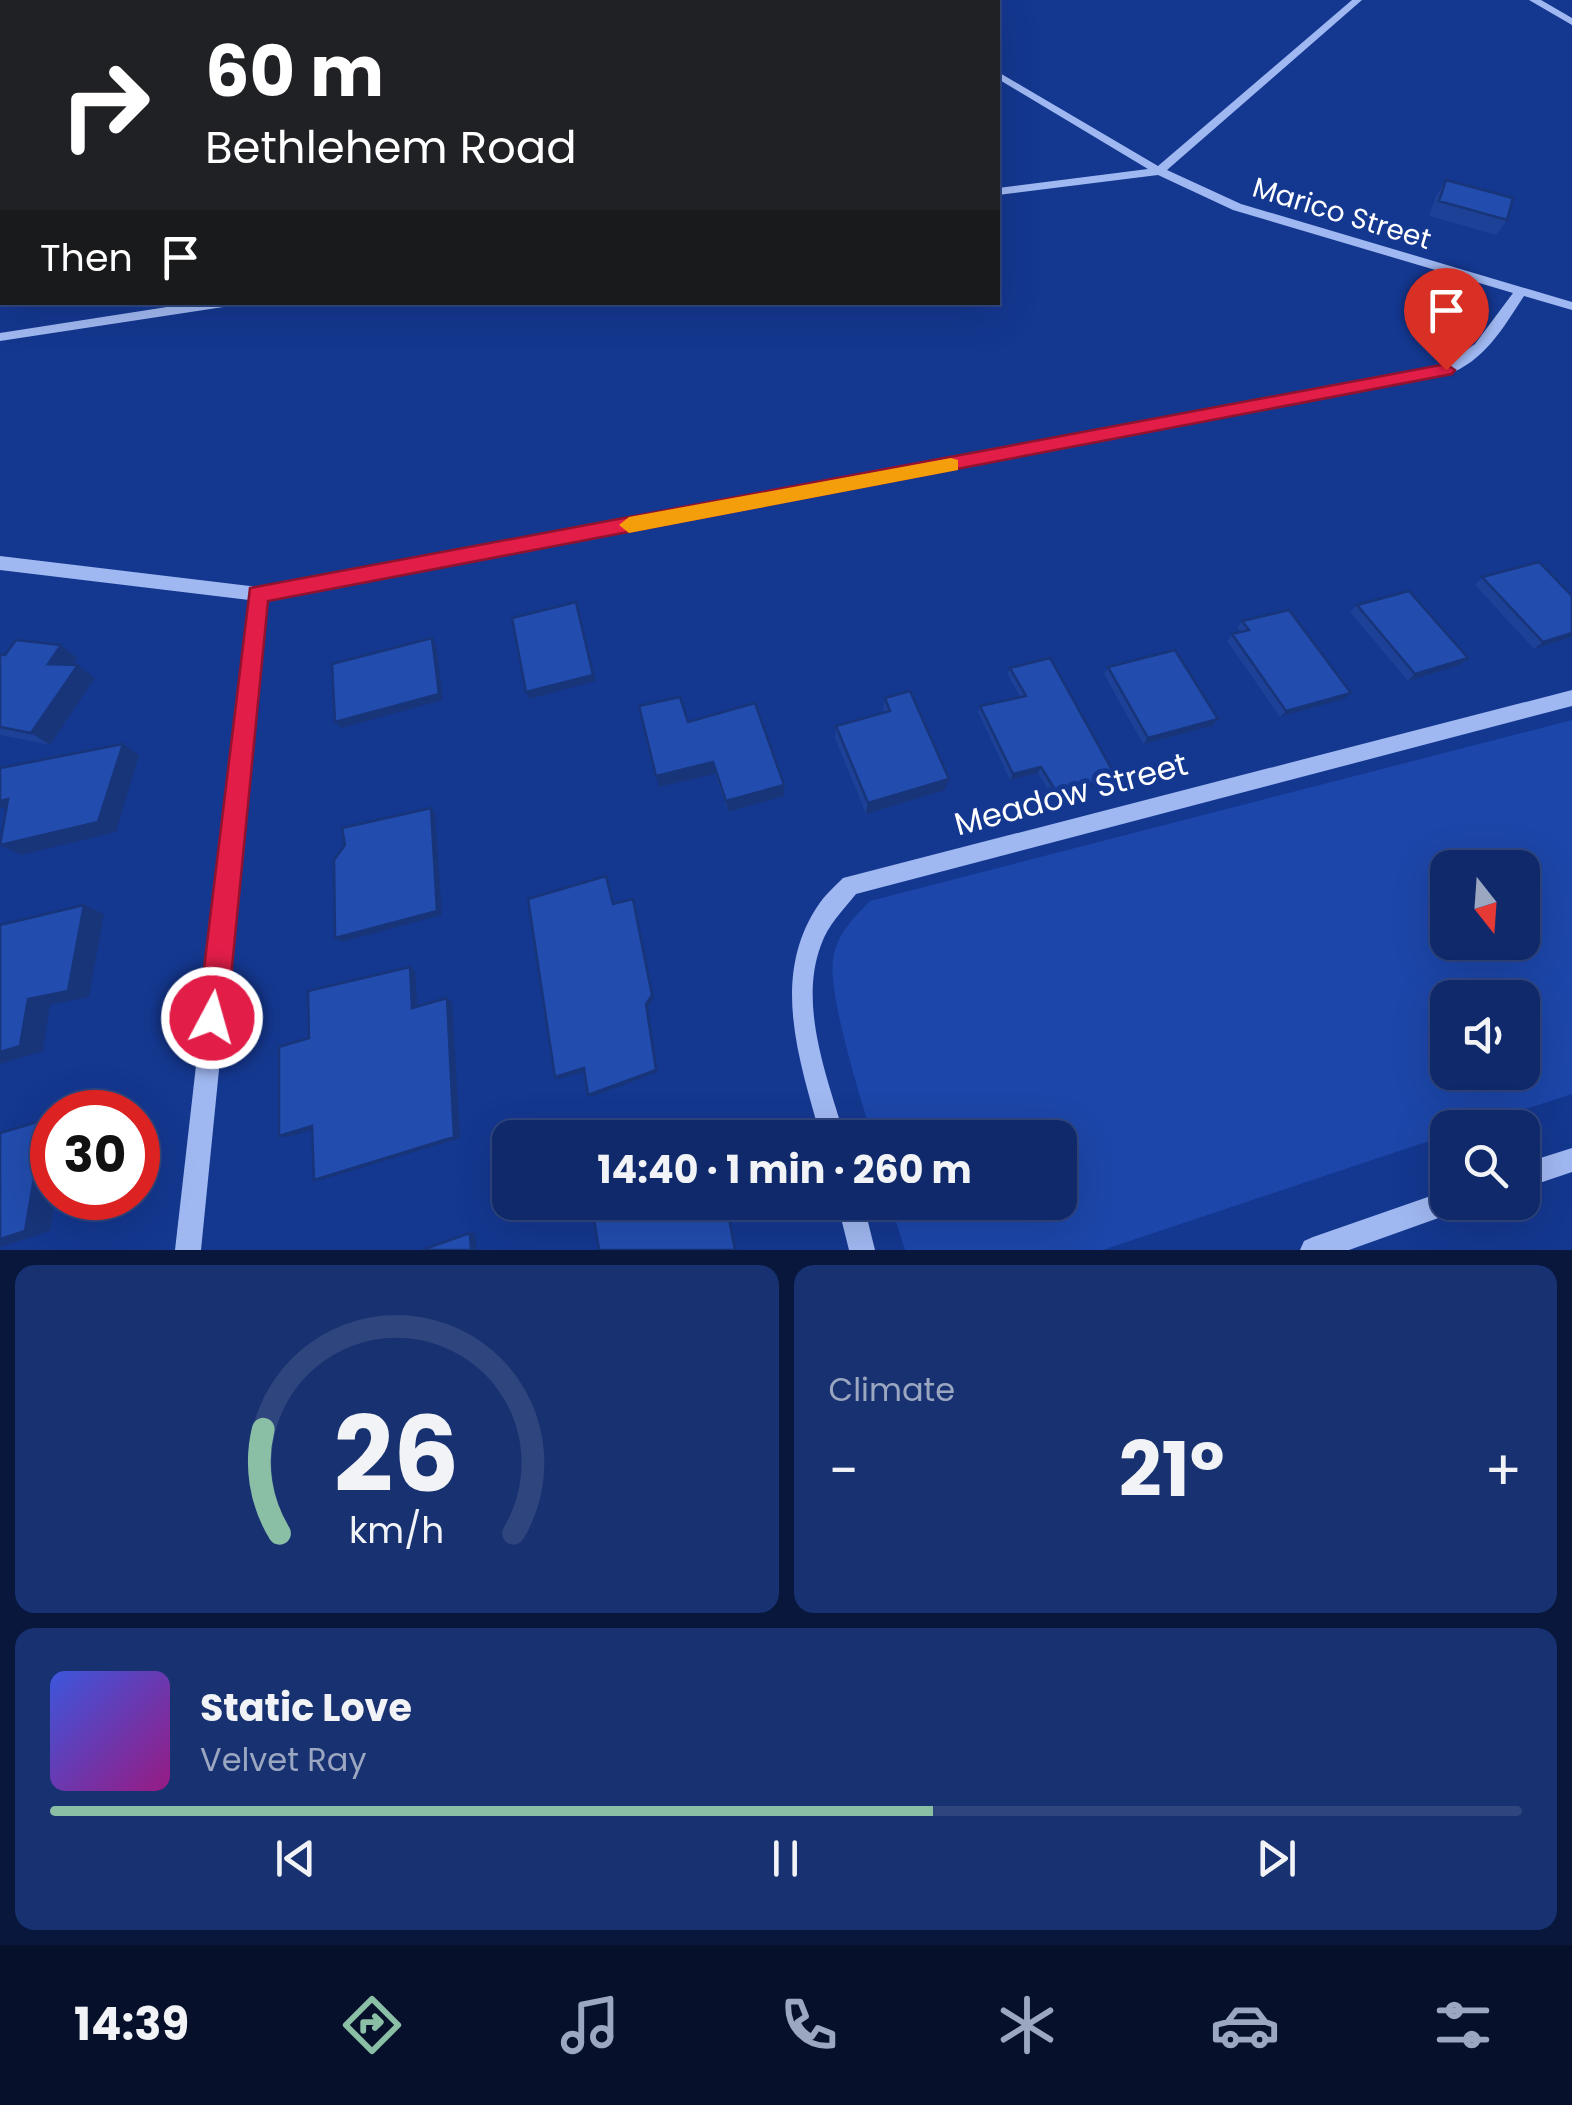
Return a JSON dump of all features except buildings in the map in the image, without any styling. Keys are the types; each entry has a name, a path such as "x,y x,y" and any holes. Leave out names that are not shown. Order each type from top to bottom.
{"street":[{"path":"1000,192 1159,171 1358,0"},
{"path":"1534,0 1572,22"},
{"name":"Marico Street","path":"1000,76 1159,171 1290,225 1572,306"},
{"path":"0,563 258,594 1446,370 1472,357 1484,345 1520,292"},
{"path":"88,324 90,305"},
{"path":"0,337 211,305"},
{"path":"188,1250 258,594"},
{"name":"Meadow Street","path":"828,1120 808,1042 800,986 804,954 815,927 850,885 1572,698"},
{"path":"1540,1171 1572,1160"},
{"path":"1313,1250 1430,1209"},
{"path":"854,1220 862,1250"}],"shaded area":[{"path":"1572,720 1572,1094 1523,1110 1430,1110 1430,1141 1103,1250 905,1250 895,1220 1077,1220 1077,1120 867,1120 846,1048 833,977 838,943 870,901"}],"slow traffic":[{"path":"629,525 951,465"}],"route":[{"path":"212,1018 258,594 1446,370"}]}
